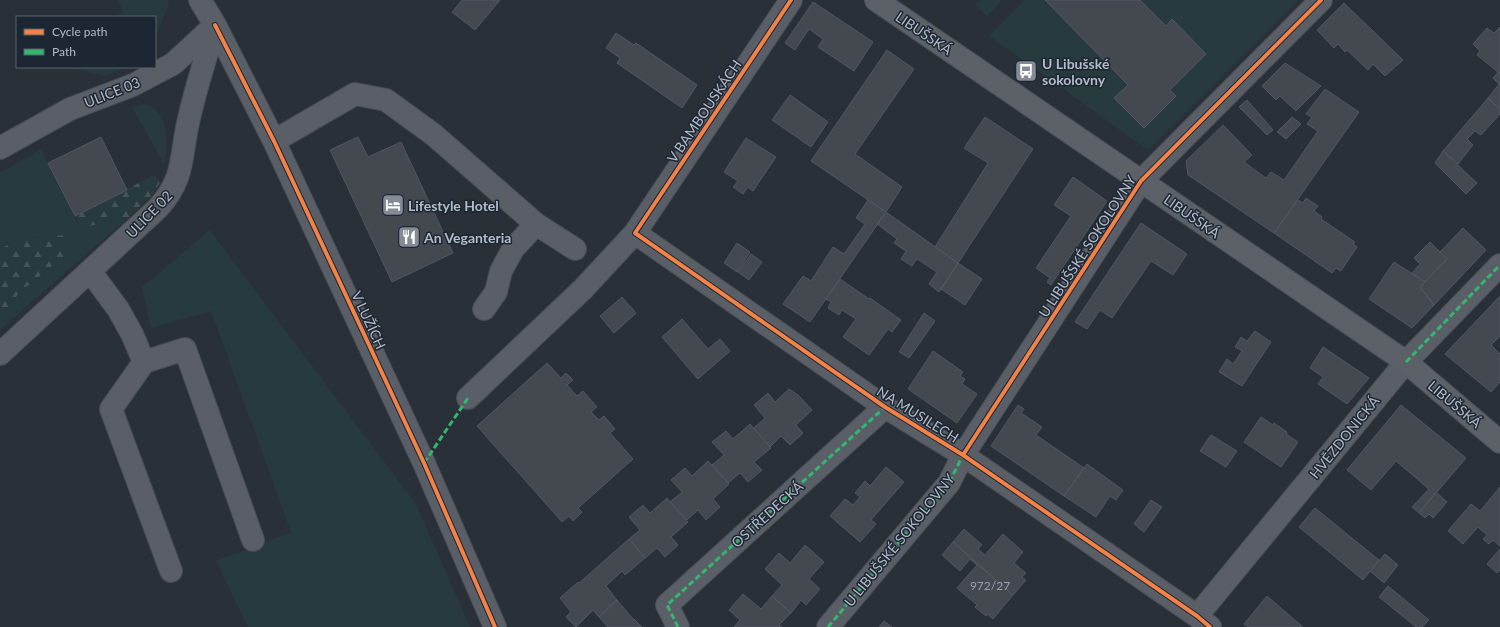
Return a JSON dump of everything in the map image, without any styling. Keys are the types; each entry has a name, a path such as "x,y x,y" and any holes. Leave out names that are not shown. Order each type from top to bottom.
{"main road":[{"name":"LIBUŠSKÁ","path":"876,0 1406,362 1500,442"}],"street":[{"name":"V LUŽÍCH","path":"200,0 215,25 274,141 424,464 495,627"},
{"name":"V BAMBOUSKÁCH","path":"468,398 583,289 635,234 791,0"},
{"name":"U LIBUŠSKÉ SOKOLOVNY","path":"828,627 949,483 963,455 1141,181 1321,0"},
{"name":"ULICE 03","path":"0,148 70,109 133,85 173,64 215,25"},
{"name":"ULICE 02","path":"0,354 158,208 173,189 179,175 188,124 215,25"},
{"path":"274,141 355,94 386,100 434,135 536,224 575,249"},
{"path":"484,309 496,292 501,270 514,249 536,224"},
{"name":"NA MUSILECH","path":"635,234 885,408 963,455 1203,622"},
{"name":"HVĚZDONICKÁ","path":"1203,622 1406,362 1500,265"},
{"path":"90,271 118,309 132,334 144,362"},
{"path":"171,571 111,409 144,362 185,349 253,540"},
{"name":"OSTŘEDECKÁ","path":"678,627 667,605 885,408"}],"green space":[{"path":"118,0 168,0 169,4 156,36 156,16 116,16 123,12"},
{"path":"980,0 1002,0 987,16 975,5"},
{"path":"1025,0 1298,0 1148,150 989,36"},
{"path":"74,68 123,68 106,76"},
{"path":"143,104 152,107 163,119 166,137 164,164 132,107"},
{"path":"41,149 80,228 128,218 0,330 0,317 21,291 69,253 64,235 18,239 0,249 0,173"},
{"path":"154,175 160,182 154,193 128,218 80,228 75,216"},
{"path":"210,230 416,504 470,627 248,627 216,561 291,532 211,311 151,328 142,287"},
{"path":"64,235 69,253 21,291 0,317 0,249 18,239"}],"building":[{"path":"462,0 500,0 475,30 452,12"},
{"path":"1045,0 1140,0 1166,26 1172,19 1206,54 1170,90 1176,96 1144,128 1114,98 1128,85"},
{"path":"813,2 873,42 854,71 818,47 823,39 809,29 795,50 785,43"},
{"path":"1344,3 1403,60 1385,76 1373,64 1368,70 1347,50 1345,52 1338,44 1334,48 1317,30"},
{"path":"1500,27 1499,84 1493,78 1498,72 1477,55 1480,51 1473,44 1487,28 1494,33"},
{"path":"616,33 634,45 636,43 697,85 682,108 617,63 620,58 606,48"},
{"path":"887,50 914,69 855,154 902,187 886,212 811,161"},
{"path":"1285,63 1321,86 1296,111 1280,96 1276,100 1262,86"},
{"path":"1500,83 1500,109 1488,98"},
{"path":"1325,89 1359,112 1274,233 1188,175 1186,161 1223,125 1252,155 1244,162 1266,178 1271,172 1284,180 1318,131 1307,124 1312,117 1306,114"},
{"path":"790,95 828,122 811,147 772,120"},
{"path":"1488,98 1500,109 1500,114 1481,135 1475,131 1467,139 1473,145 1458,164 1443,151"},
{"path":"1247,100 1273,130 1267,135 1239,107"},
{"path":"985,117 1033,149 958,263 935,247 988,163 964,148"},
{"path":"1292,117 1301,124 1286,139 1277,132"},
{"path":"101,137 127,190 75,216 48,163"},
{"name":"Lifestyle Hotel","path":"358,137 368,157 401,142 453,253 392,282 330,150"},
{"path":"746,138 776,157 753,191 748,187 743,194 733,187 738,181 724,172"},
{"path":"1443,151 1477,183 1466,194 1435,163"},
{"path":"1073,177 1107,201 1051,285 1047,282 1050,278 1036,268 1071,216 1054,205"},
{"path":"1306,198 1318,206 1314,211 1322,217 1321,219 1355,242 1353,244 1357,247 1341,271 1336,268 1332,273 1274,233 1298,200 1303,203"},
{"path":"868,200 886,212 810,322 783,304 803,276 811,281 833,247 844,254 865,224 856,218"},
{"path":"886,212 958,263 939,292 929,284 937,272 917,259 912,266 901,259 906,251 894,243 897,239 877,224"},
{"path":"1141,223 1187,254 1173,275 1151,261 1112,318 1100,310 1087,329 1075,322"},
{"path":"1463,228 1486,250 1434,305 1420,287 1447,259 1440,252"},
{"path":"1430,242 1447,259 1425,282 1412,273 1420,264 1414,258"},
{"path":"737,243 750,252 737,272 724,263"},
{"path":"751,254 762,262 749,280 738,272"},
{"path":"1394,262 1425,282 1420,287 1434,305 1412,328 1369,299"},
{"path":"958,263 982,279 965,305 941,289"},
{"path":"840,279 901,320 892,332 888,329 869,355 843,337 856,319 842,310 839,315 828,308 831,302 826,299"},
{"path":"1500,296 1500,336 1491,345 1500,354 1500,382 1491,392 1445,354"},
{"path":"622,297 636,313 614,333 600,316"},
{"path":"924,313 935,321 909,358 899,352"},
{"path":"682,319 708,349 720,339 730,351 698,379 662,337"},
{"path":"1255,331 1271,342 1242,386 1219,372 1227,359 1233,364 1242,351 1235,347 1241,337 1247,341"},
{"path":"1323,347 1369,378 1347,404 1318,384 1323,377 1310,368"},
{"path":"933,351 963,372 960,376 965,379 962,384 977,394 957,423 908,389"},
{"path":"547,363 561,378 566,373 573,380 567,385 577,396 583,391 597,407 591,412 599,420 604,416 615,429 610,433 633,459 578,508 582,512 573,521 569,516 562,522 477,426"},
{"path":"789,389 798,395 812,410 796,425 803,433 790,445 781,436 770,447 754,428 765,418 754,405 768,393 775,402"},
{"path":"1018,405 1024,409 1021,413 1042,427 1036,435 1084,468 1064,496 991,446"},
{"path":"1401,405 1466,458 1419,513 1412,507 1429,489 1396,461 1371,490 1347,470"},
{"path":"1261,417 1273,425 1274,423 1298,442 1281,467 1244,442"},
{"path":"750,424 771,448 754,462 762,470 748,482 740,473 728,483 712,465 724,455 712,442 726,431 733,439"},
{"path":"1211,435 1237,451 1226,467 1200,451"},
{"path":"708,461 729,484 713,499 720,507 706,520 698,510 687,520 670,502 682,492 671,480 685,468 692,476"},
{"path":"1087,464 1123,490 1116,500 1110,496 1096,517 1064,496"},
{"path":"886,467 904,482 871,520 876,524 860,542 830,516 845,499 853,505 860,497 855,493 865,481 870,486"},
{"path":"1500,487 1500,546 1493,540 1489,544 1483,539 1487,535 1478,527 1463,544 1448,531 1471,504 1480,511"},
{"path":"1436,492 1447,502 1433,518 1429,514 1425,518 1419,513"},
{"path":"667,498 688,522 671,537 678,545 665,557 657,548 645,558 629,539 640,530 629,517 643,505 650,513"},
{"path":"1151,500 1162,507 1144,532 1134,524"},
{"path":"1315,508 1379,560 1363,580 1299,527"},
{"path":"964,529 982,545 978,549 985,555 1003,534 1023,552 1014,563 1026,573 1022,577 1026,580 1013,595 953,542"},
{"path":"629,539 645,558 625,575 622,571 606,586 617,600 599,617 593,610 576,627 566,617 571,612 560,598"},
{"path":"953,542 1013,595 993,619 987,614 986,616 975,607 977,605 957,588 977,565 970,559 960,571 942,555"},
{"path":"805,545 824,562 809,579 820,589 806,605 801,600 791,613 772,596 782,585 765,569 779,553 790,563"},
{"path":"1500,549 1500,570 1497,573 1487,564"},
{"path":"1385,554 1398,565 1384,583 1370,571"},
{"path":"1388,586 1429,620 1422,627 1416,627 1379,597"},
{"path":"743,594 761,609 772,596 791,613 779,625 782,627 734,627 740,620 729,610"},
{"path":"1267,596 1303,627 1248,627 1244,624"},
{"path":"617,600 642,627 608,627 599,617"},
{"path":"884,621 892,627 879,627"}],"marked path":[{"path":"1406,362 1500,265"},
{"path":"424,463 468,398"},
{"path":"678,627 667,605 885,407"},
{"path":"828,627 949,483 963,455"}],"cycle path":[{"path":"791,0 635,233 885,407 963,455 1197,616 1210,627"},
{"path":"963,455 1141,181 1321,0"},
{"path":"215,25 274,141 424,463 495,627"}],"place":[{"name":"U Libušské sokolovny","path":"1026,71"},
{"name":"Lifestyle Hotel","path":"393,205"},
{"name":"An Veganteria","path":"409,237"}]}
